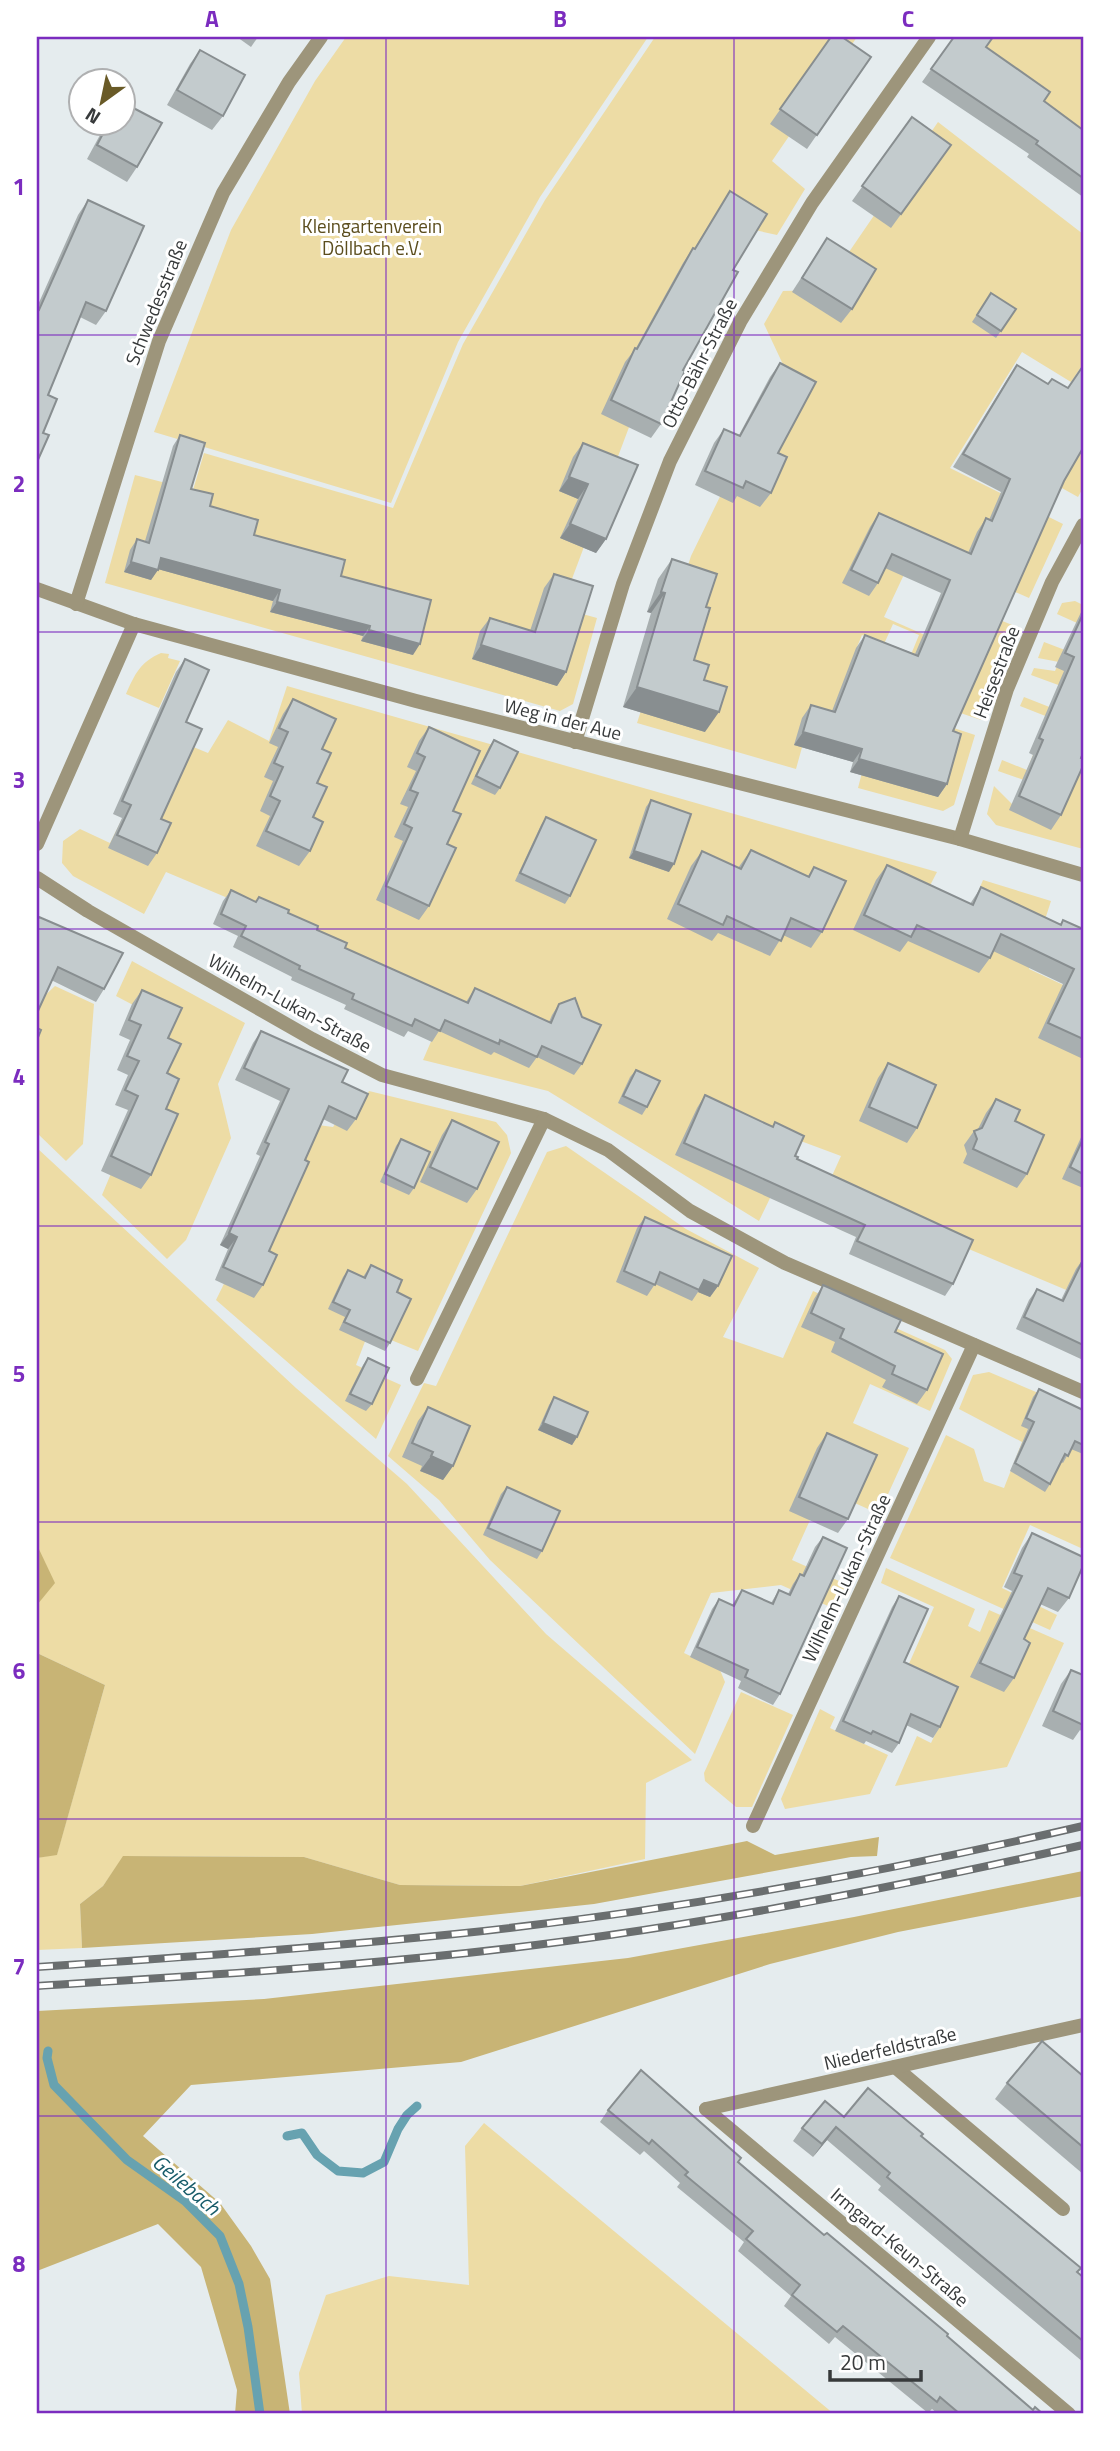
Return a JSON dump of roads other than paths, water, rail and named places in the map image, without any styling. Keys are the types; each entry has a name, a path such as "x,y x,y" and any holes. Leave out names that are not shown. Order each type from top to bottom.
{"street":[{"name":"Schwedesstraße","path":"76,604 143,388 169,316 223,193 289,82 321,37"},
{"name":"Otto-Bähr-Straße","path":"575,741 623,584 670,461 740,322 812,203 929,37"},
{"name":"Heisestraße","path":"960,839 1007,689 1052,582 1083,524"},
{"name":"Weg in der Aue","path":"37,589 134,624 416,701 960,839 1083,875"},
{"path":"37,844 134,624"},
{"name":"Wilhelm-Lukan-Straße","path":"37,878 99,917 312,1039 382,1074 544,1119 608,1150 690,1211 785,1263 1083,1392"},
{"path":"417,1379 544,1119"},
{"name":"Wilhelm-Lukan-Straße","path":"753,1826 974,1346"},
{"name":"Niederfeldstraße","path":"706,2109 1083,2025"},
{"path":"895,2067 1063,2209"},
{"name":"Irmgard-Keun-Straße","path":"706,2109 1069,2414"}],"waterway":[{"name":"Geilebach","path":"48,2051 47,2058 54,2085 127,2160 185,2201 220,2236 239,2284 260,2414"},
{"path":"287,2136 302,2133 317,2155 338,2171 363,2173 384,2162 398,2129 417,2106"}],"railway":[{"path":"37,1967 403,1939 613,1915 771,1890 928,1860 1083,1826"},
{"path":"37,1986 392,1961 603,1936 844,1895 1083,1845"}],"park label":[{"name":"Kleingartenverein Döllbach e.V.","path":"372,237"}]}
